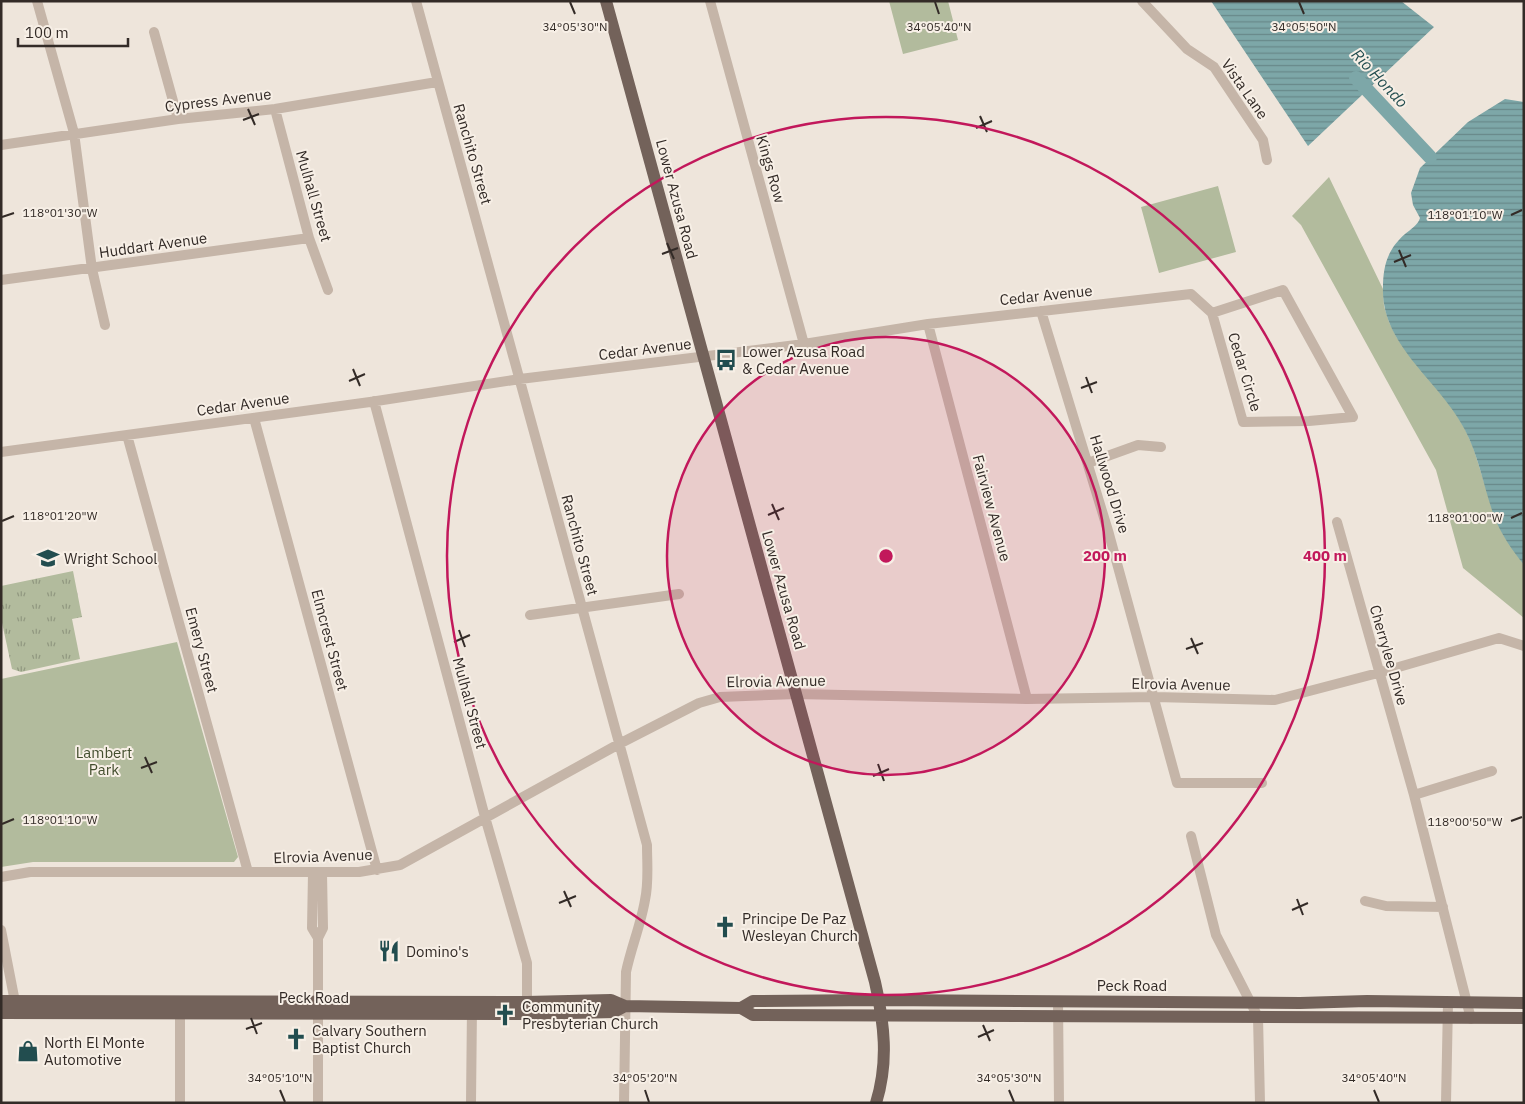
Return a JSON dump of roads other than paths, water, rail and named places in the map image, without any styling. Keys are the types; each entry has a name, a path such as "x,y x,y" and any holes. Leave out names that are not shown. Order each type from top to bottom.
{"main road":[{"name":"Lower Azusa Road","path":"606,1 861,926 882,1015 884,1054 880,1090 876,1103"},
{"name":"Peck Road","path":"1,1000 16,1007"},
{"name":"Peck Road","path":"742,1008 753,1001 879,1000 1524,1003"},
{"name":"Peck Road","path":"1,1013 16,1007 318,1006 527,1008 614,1012 625,1006 742,1008 753,1015 1524,1018"}],"street":[{"path":"37,1 74,134 92,269 105,325"},
{"name":"Ranchito Street","path":"416,1 647,845 648,876 645,901 630,951 626,972 624,1103"},
{"name":"Kings Row","path":"710,1 804,344"},
{"name":"Vista Lane","path":"1142,1 1187,49 1214,67 1263,140 1267,160"},
{"path":"154,32 178,120"},
{"name":"Cypress Avenue","path":"1,145 178,120 275,109 437,82"},
{"name":"Mulhall Street","path":"275,109 309,238 328,290"},
{"name":"Huddart Avenue","path":"1,280 309,238"},
{"name":"Cedar Circle","path":"1283,290 1353,417 1309,421 1243,422 1212,313 1283,290"},
{"name":"Cedar Avenue","path":"1,452 254,418 520,379 804,344 928,324 1041,311 1191,294 1212,313"},
{"name":"Hallwood Drive","path":"1041,311 1088,463 1155,697 1177,783 1262,783"},
{"name":"Fairview Avenue","path":"928,324 1027,699"},
{"name":"Mulhall Street","path":"374,401 485,817 527,963 527,1008"},
{"name":"Elmcrest Street","path":"254,418 377,870"},
{"name":"Emery Street","path":"127,435 248,872"},
{"path":"1088,463 1138,445 1161,447"},
{"name":"Cherrylee Drive","path":"1337,522 1378,673 1414,795 1471,1019"},
{"path":"530,615 679,594"},
{"name":"Elrovia Avenue","path":"1,877 30,872 318,873 377,870 406,862 619,744 699,703 720,696 796,694 1027,699 1155,697 1275,700 1499,638 1524,646"},
{"path":"1414,795 1492,771"},
{"path":"1191,836 1216,935 1258,1017 1260,1103"},
{"path":"318,873 312,928 318,938 318,1103"},
{"path":"1365,901 1386,906 1443,907"},
{"path":"1,930 16,1007"},
{"path":"1058,1001 1059,1103"},
{"path":"1446,1103 1448,1002"},
{"path":"180,1007 180,1103"},
{"path":"471,1103 472,1007"}],"water":[{"path":"1211,1 1401,1 1434,27 1308,146"},
{"path":"1505,99 1524,102 1524,565 1507,542 1497,523 1474,451 1455,412 1414,363 1392,328 1385,309 1383,288 1385,265 1394,246 1416,225 1420,218 1413,205 1411,193 1420,168 1468,122"}],"waterway":[{"name":"Rio Hondo","path":"1356,78 1430,157"}],"place":[{"name":"Lower Azusa Road & Cedar Avenue","path":"726,360"},
{"name":"Wright School","path":"48,558"},
{"name":"Principe De Paz Wesleyan Church","path":"725,927"},
{"name":"Domino's","path":"389,951"},
{"name":"Community Presbyterian Church","path":"505,1015"},
{"name":"Calvary Southern Baptist Church","path":"296,1039"},
{"name":"North El Monte Automotive","path":"28,1051"}],"park label":[{"name":"Lambert Park","path":"104,760"}]}
